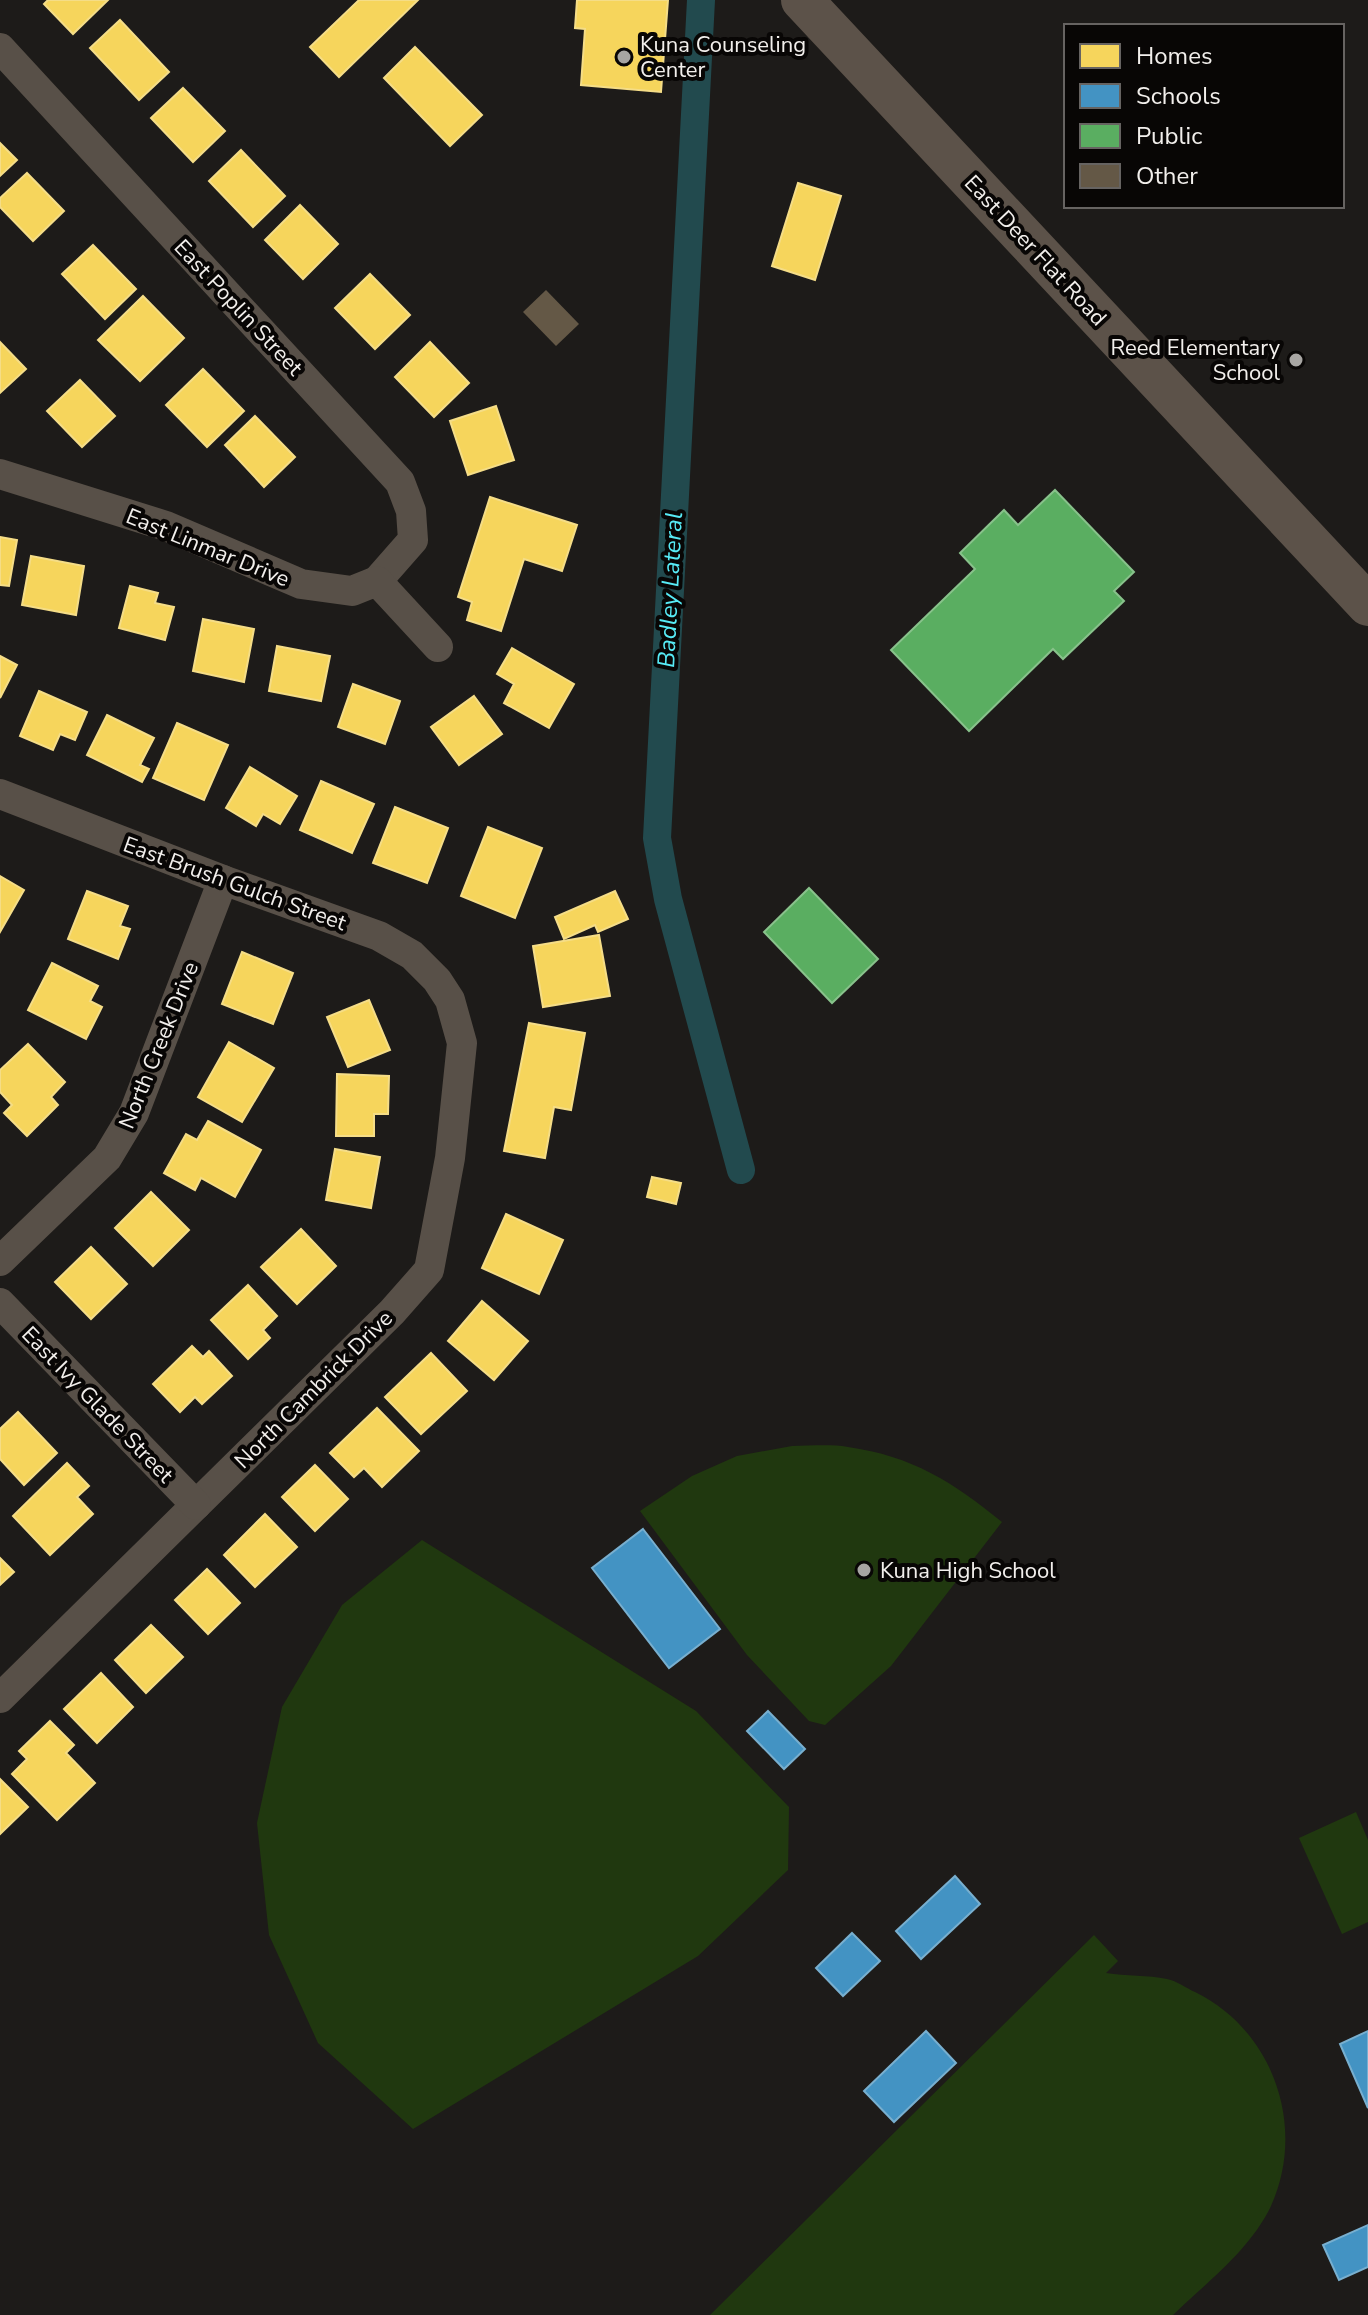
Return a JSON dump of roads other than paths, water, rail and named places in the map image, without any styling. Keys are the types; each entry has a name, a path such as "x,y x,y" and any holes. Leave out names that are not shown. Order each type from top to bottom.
{"main road":[{"name":"East Deer Flat Road","path":"802,0 1368,605"}],"street":[{"name":"East Poplin Street","path":"0,48 400,482 411,511 413,540 377,581"},
{"name":"East Linmar Drive","path":"0,474 166,526 301,584 352,591 377,581"},
{"path":"377,581 438,647"},
{"name":"East Brush Gulch Street","path":"0,794 379,936 412,955 437,980 450,1000"},
{"name":"North Creek Drive","path":"0,1261 107,1158 134,1113 223,880"},
{"name":"North Cambrick Drive","path":"0,1698 392,1312 429,1270 450,1158 462,1043 450,1000"},
{"name":"East Ivy Glade Street","path":"0,1303 196,1505"}],"waterway":[{"name":"Badley Lateral","path":"701,0 657,838 668,899 741,1170"}],"place":[{"name":"Kuna Counseling Center","path":"624,57"},
{"name":"Reed Elementary School","path":"1296,360"},
{"name":"Kuna High School","path":"864,1570"}]}
